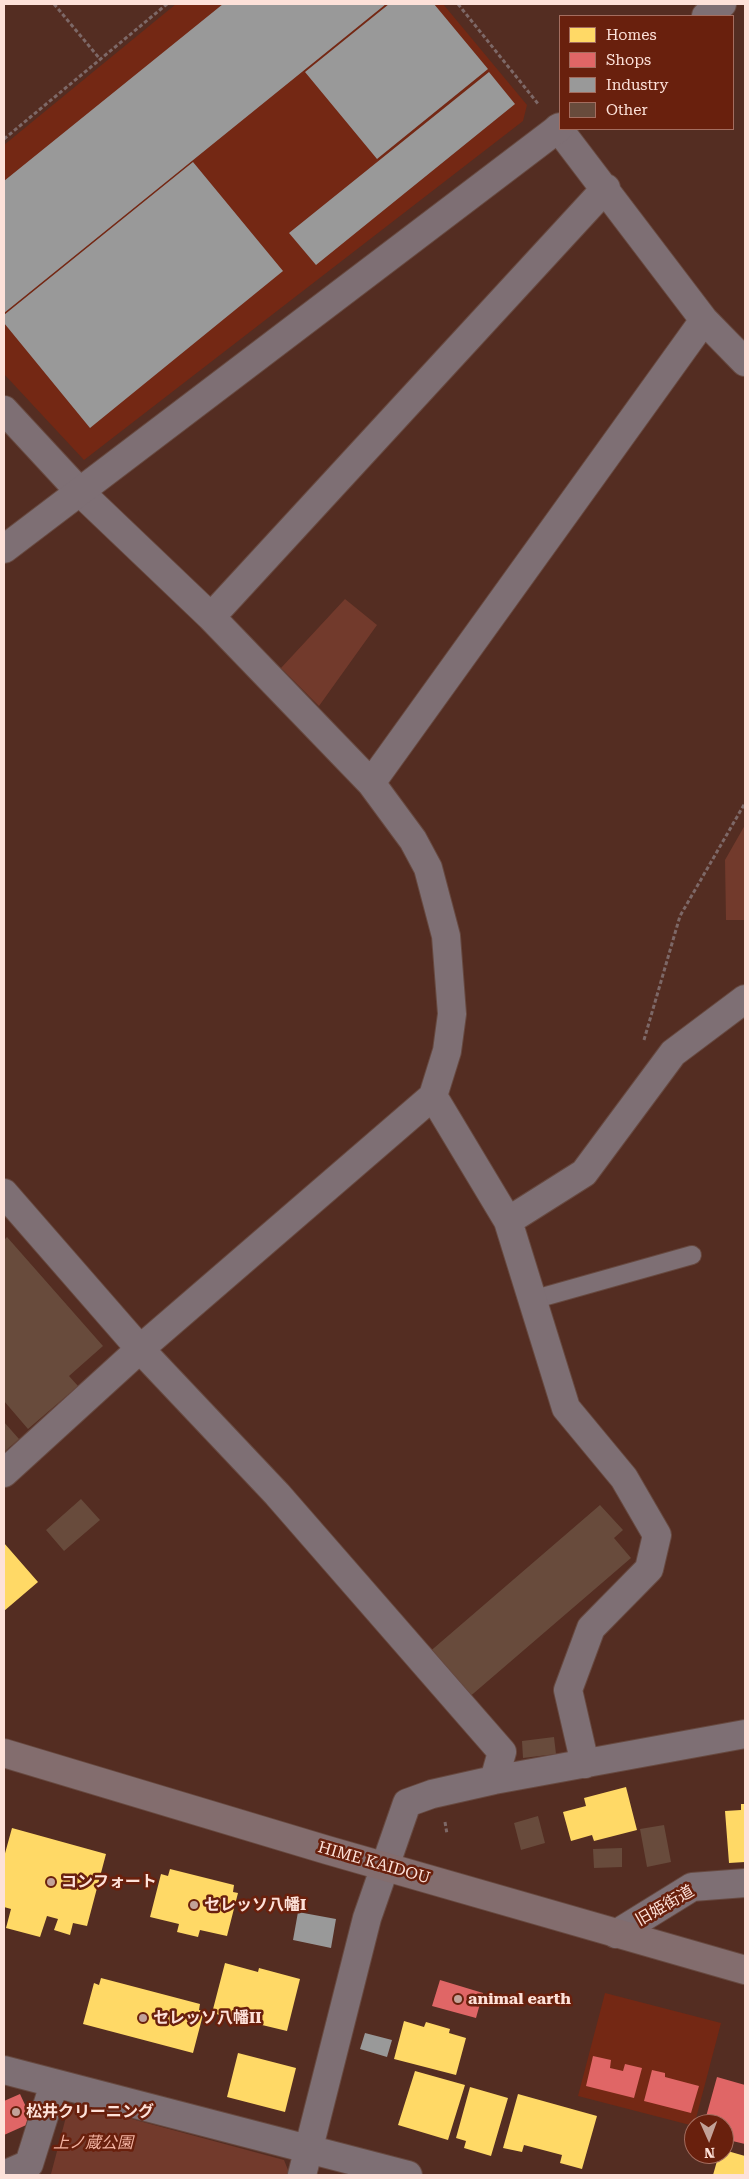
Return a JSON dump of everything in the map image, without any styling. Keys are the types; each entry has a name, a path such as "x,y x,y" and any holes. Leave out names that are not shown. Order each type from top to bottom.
{"main road":[{"name":"HIME KAIDOU","path":"4,1752 616,1934 745,1970"}],"street":[{"path":"707,15 722,4"},
{"path":"4,549 559,128"},
{"path":"561,130 704,320 745,362"},
{"path":"210,617 606,188"},
{"path":"371,783 704,320"},
{"path":"4,410 79,491 210,617 371,783 413,840 428,868 446,936 452,1014 447,1052 433,1096 140,1349 4,1473"},
{"path":"508,1222 584,1173 672,1053 745,999"},
{"path":"433,1096 508,1222 566,1408 624,1478 658,1535 649,1569 591,1628 568,1690 584,1764"},
{"path":"4,1194 140,1349 277,1494 502,1752 494,1780"},
{"path":"306,2163 367,1918 407,1803 432,1794 494,1780 745,1734"},
{"name":"旧姫街道","path":"616,1934 692,1887 745,1883"},
{"path":"4,2070 306,2163 408,2175"},
{"path":"4,2175 29,2164 54,2084"}],"lane":[{"path":"532,1300 692,1255"}],"path":[{"path":"54,4 100,59"},
{"path":"4,139 167,4"},
{"path":"458,4 559,128"},
{"path":"652,1081 644,1036 680,916 745,804"},
{"path":"444,1817 447,1834"}],"shaded area":[{"path":"176,4 443,4 527,105 523,121 84,460 4,374 4,145"},
{"path":"605,1993 721,2023 697,2114 684,2114 684,2123 578,2096"}],"green space":[{"path":"345,599 377,625 319,706 281,668"},
{"path":"745,825 745,920 726,920 725,860"},
{"name":"上ノ蔵公園","path":"80,2105 284,2160 290,2175 47,2175 51,2174 67,2113"}],"building: Homes":[{"path":"4,1543 38,1582 4,1611"},
{"path":"626,1787 637,1830 594,1841 592,1835 571,1841 563,1812 586,1806 584,1798"},
{"path":"741,1804 745,1804 745,1862 729,1863 725,1811 741,1810"},
{"name":"コンフォート","path":"12,1828 106,1854 87,1926 73,1923 70,1935 54,1930 58,1919 47,1916 40,1937 6,1928 11,1909 4,1907 4,1857"},
{"name":"セレッソ八幡I","path":"170,1869 234,1885 233,1892 238,1893 227,1936 200,1930 198,1937 177,1932 179,1924 150,1917 161,1874 168,1876"},
{"path":"225,1963 258,1972 259,1968 300,1979 287,2031 212,2013"},
{"name":"セレッソ八幡II","path":"101,1978 200,2004 199,2010 204,2011 193,2053 83,2024 94,1983 99,1985"},
{"path":"404,2021 424,2027 426,2022 450,2029 449,2033 466,2038 456,2075 394,2059"},
{"path":"238,2053 296,2068 285,2112 227,2097"},
{"path":"415,2071 465,2085 448,2140 398,2125"},
{"path":"470,2087 508,2098 491,2156 464,2148 466,2141 456,2138"},
{"path":"518,2094 597,2116 582,2169 560,2163 562,2155 524,2145 522,2152 503,2148"},
{"path":"734,2153 745,2156 745,2175 713,2175 716,2164 734,2164"}],"building: Shops":[{"name":"animal earth","path":"440,1980 483,1993 476,2018 432,2006"},
{"path":"593,2056 611,2060 610,2068 623,2071 625,2064 642,2068 634,2098 586,2086"},
{"path":"652,2070 665,2073 665,2077 699,2086 691,2113 644,2101"},
{"path":"717,2077 745,2085 745,2144 734,2141 734,2114 707,2114"},
{"name":"松井クリーニング","path":"20,2094 33,2122 4,2135 4,2101"}],"building: Industry":[{"path":"223,4 386,4 4,313 4,181"},
{"path":"389,4 434,4 488,69 377,159 305,72"},
{"path":"489,72 515,104 316,265 289,233"},
{"path":"193,162 283,271 90,428 4,323 4,315"},
{"path":"298,1912 336,1919 331,1948 293,1940"},
{"path":"365,2033 392,2040 387,2057 360,2049"}],"building: Other":[{"path":"7,1237 103,1346 69,1376 78,1386 28,1429 4,1401 4,1240"},
{"path":"4,1422 19,1439 4,1452"},
{"path":"81,1499 100,1520 64,1551 46,1530"},
{"path":"600,1505 623,1530 614,1538 631,1558 467,1699 427,1654"},
{"path":"554,1737 556,1754 523,1758 522,1741"},
{"path":"538,1816 545,1843 521,1850 514,1823"},
{"path":"664,1825 671,1862 647,1867 640,1829"},
{"path":"622,1848 622,1867 594,1868 593,1849"}],"place":[{"name":"コンフォート","path":"51,1882"},
{"name":"セレッソ八幡I","path":"194,1905"},
{"name":"animal earth","path":"458,1999"},
{"name":"セレッソ八幡II","path":"143,2018"},
{"name":"松井クリーニング","path":"16,2112"}]}
